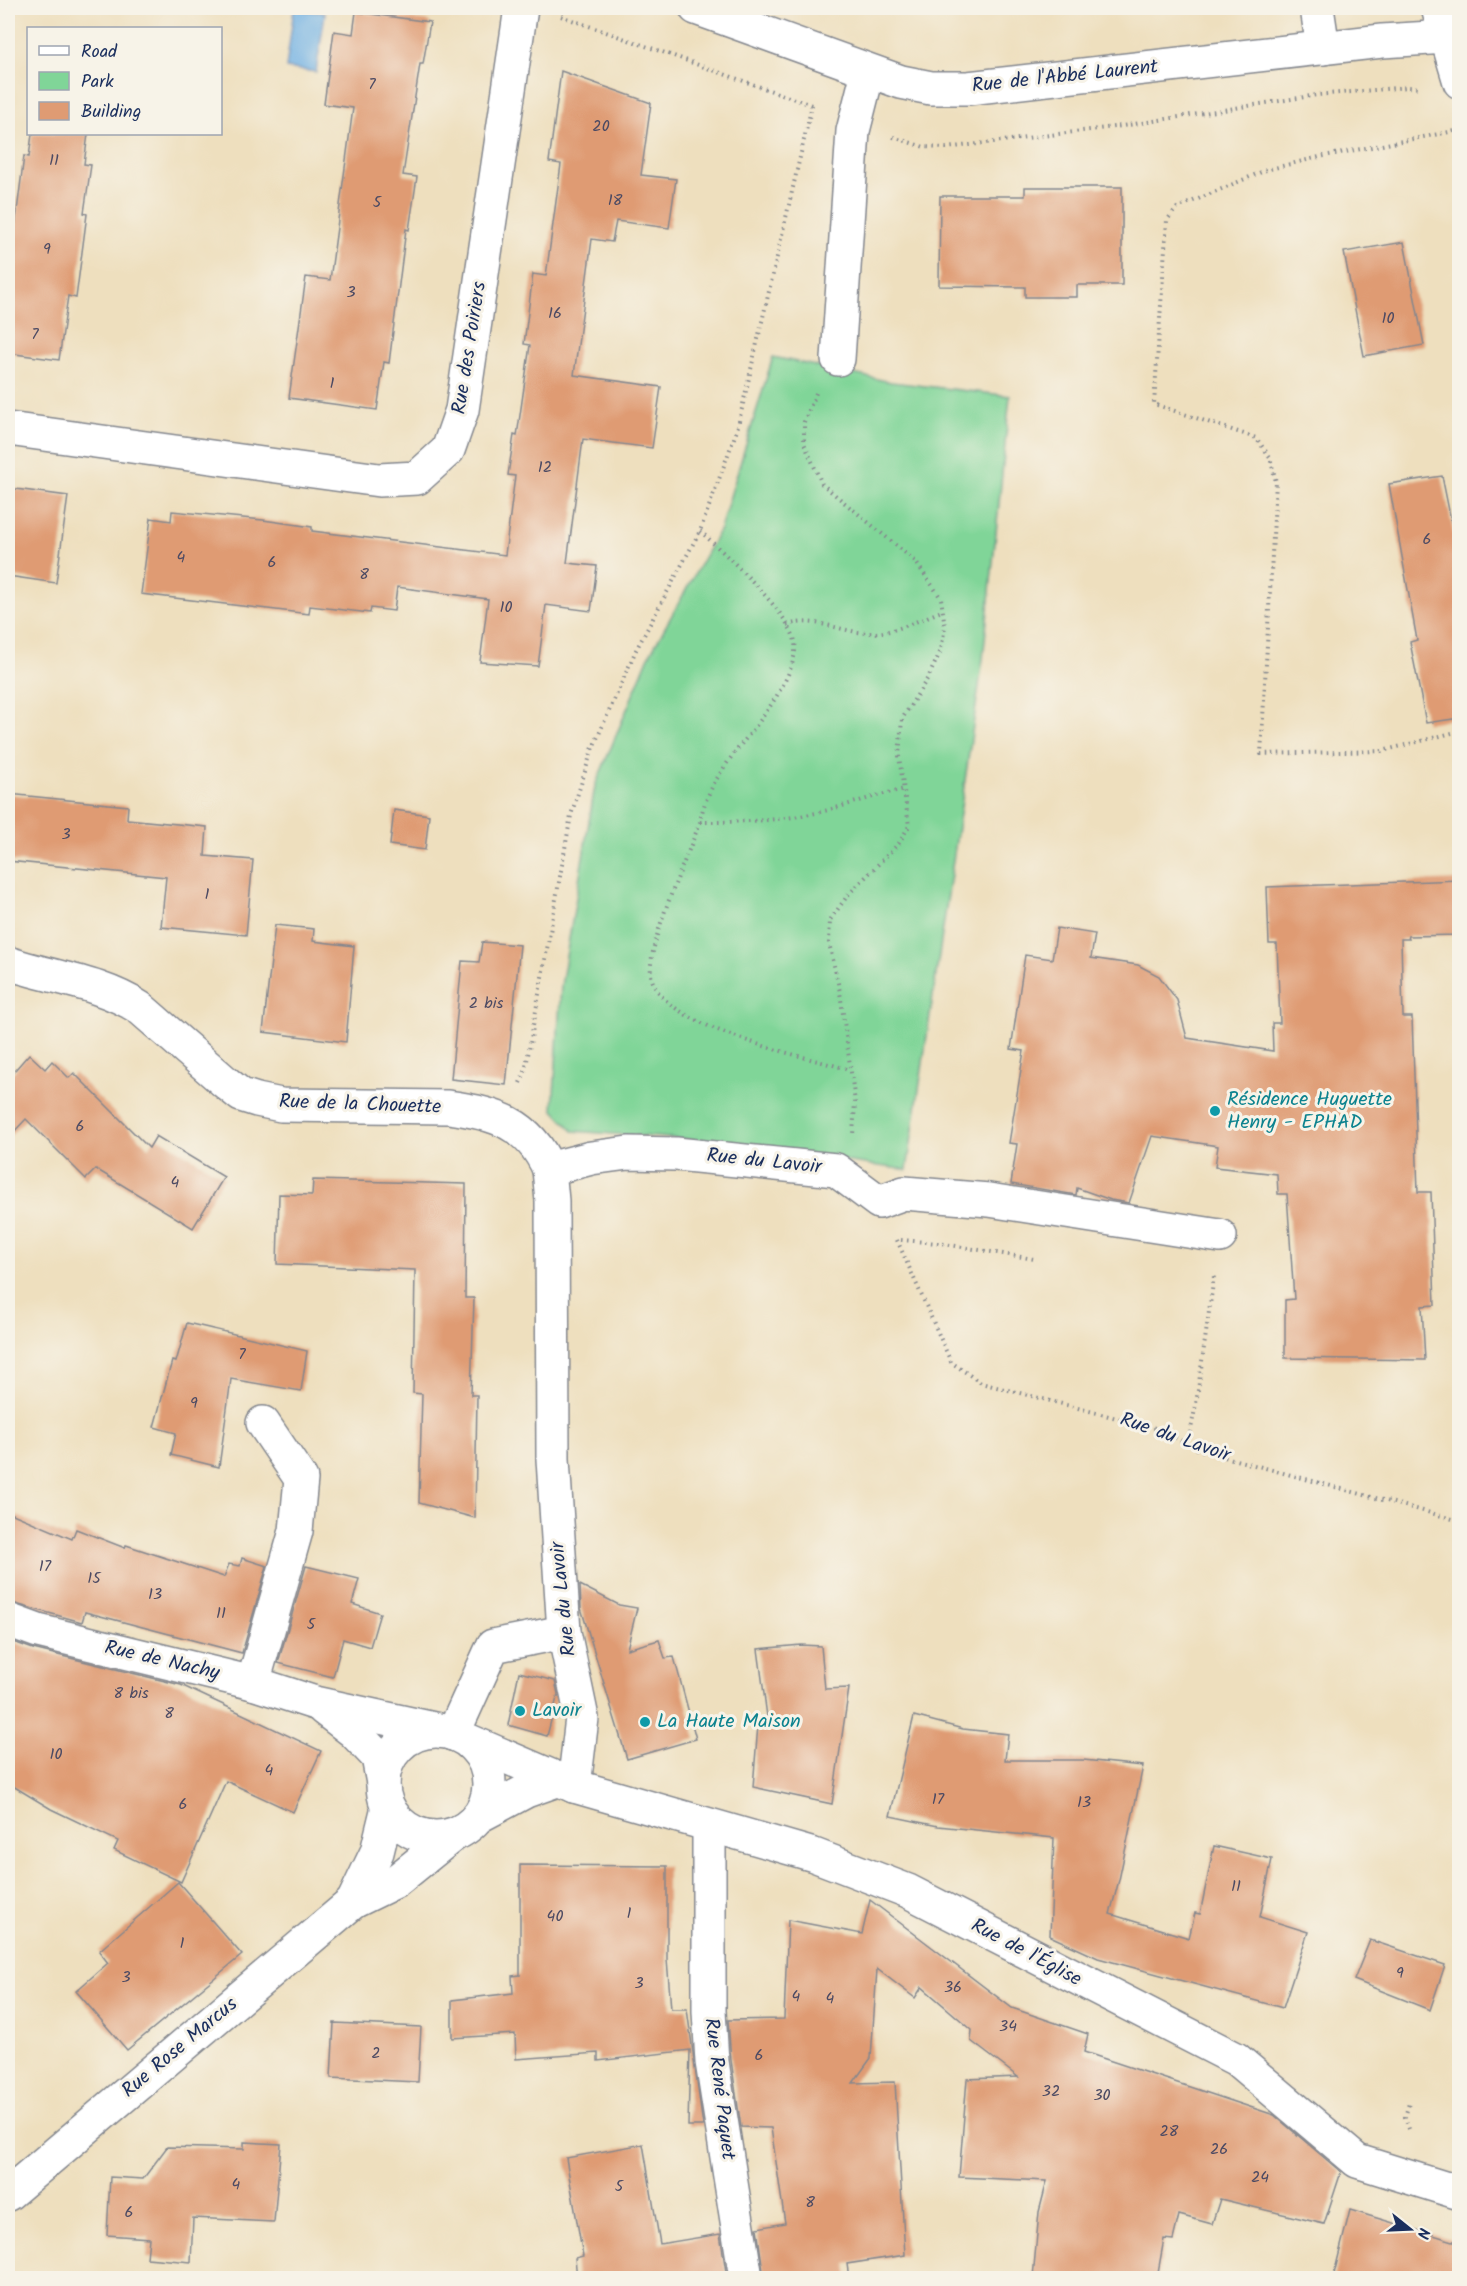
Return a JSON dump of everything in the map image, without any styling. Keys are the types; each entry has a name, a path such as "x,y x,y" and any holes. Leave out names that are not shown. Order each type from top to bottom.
{"street":[{"name":"Rue des Poiriers","path":"8,429 379,480 417,478 448,450 462,410 521,8"},
{"name":"Rue de l'Abbé Laurent","path":"696,8 868,72 931,88 968,88 1323,48 1448,26"},
{"path":"1317,8 1323,48"},
{"path":"1448,26 1460,82"},
{"path":"838,359 853,131 868,72"},
{"name":"Rue de la Chouette","path":"8,963 98,987 122,996 140,1008 233,1089 257,1100 281,1104 448,1107 501,1118 540,1149 549,1169"},
{"name":"Rue du Lavoir","path":"566,1783 582,1718 564,1632 554,1459 552,1201 549,1169 591,1158 628,1153 676,1154 836,1170 879,1202"},
{"path":"879,1202 904,1192 990,1200 1220,1236"},
{"path":"253,1683 296,1531 301,1479 263,1423"},
{"name":"Rue de Nachy","path":"8,1620 38,1631 253,1683 315,1703 455,1735"},
{"path":"455,1735 494,1646 564,1632"},
{"name":"Rue de Nachy","path":"315,1703 354,1731 378,1756 386,1795"},
{"path":"466,1825 487,1801 490,1784 487,1767 479,1752 455,1735 426,1731 409,1738 395,1750 386,1765 386,1795 397,1820 408,1830 438,1838 466,1825 526,1791 566,1783"},
{"name":"Rue de l'Église","path":"455,1735 495,1750 566,1783 710,1827 814,1855 908,1891 1236,2059 1357,2161 1460,2193"},
{"name":"Rue Rose Marcus","path":"353,1902 377,1852 386,1795"},
{"name":"Rue Rose Marcus","path":"8,2194 353,1902 396,1881 466,1825"},
{"name":"Rue René Paquet","path":"710,1827 709,2011 712,2062 746,2278"}],"path":[{"path":"501,1118 525,1072 571,815 592,750 636,650 700,531 737,430 812,105"},
{"path":"1460,130 1319,157 1266,170 1177,208 1167,220 1154,404 1256,438 1270,457 1275,482 1261,754 1382,750 1460,731"},
{"path":"836,1170 852,1156 855,1102 840,993 829,942 830,920 848,895 873,872 909,826 899,756 902,719 941,650 945,627 941,598 932,583 915,561 822,484 804,443 804,422 807,414 818,389 838,359"},
{"path":"700,531 742,571 787,625 795,642 788,672 767,713 734,755 704,801 700,822 653,948 650,975 659,992 675,1008 707,1026 748,1042 850,1070"},
{"path":"787,625 804,620 870,633 891,630 942,611"},
{"path":"700,822 745,823 786,818 820,812 864,798 905,789"},
{"name":"Rue du Lavoir","path":"879,1202 951,1362 981,1383 1159,1429 1199,1450 1460,1521"},
{"path":"897,1240 938,1243 1034,1259"},
{"path":"1188,1444 1207,1323"},
{"path":"1408,2103 1405,2117 1408,2129"}],"green space":[{"path":"773,357 891,382 1010,396 983,659 907,1170 696,1140 573,1131 553,1109 561,986 595,786 649,656 720,529"}],"water":[{"path":"294,9 325,13 316,72 286,68"}],"building":[{"path":"356,12 430,22 423,64 420,64 403,175 417,177 409,230 406,229 389,363 384,362 377,410 289,398 306,277 330,280 353,108 324,104 334,31 353,34"},
{"path":"561,71 651,103 641,175 676,179 669,228 616,221 612,242 592,239 574,375 661,387 652,448 583,439 567,563 597,566 591,611 546,605 538,666 480,662 488,599 397,587 394,611 371,608 370,613 310,606 309,614 141,594 151,518 171,521 172,511 263,520 312,527 312,531 505,555 515,476 508,475 514,435 517,436 530,345 524,344 533,274 546,276 561,164 549,162"},
{"path":"32,135 88,135 84,164 91,165 84,213 87,214 76,298 68,296 59,360 8,353 8,282 24,156 29,157"},
{"path":"1025,187 1122,187 1122,285 1077,285 1077,297 1025,297 1025,287 939,286 940,196 1025,196"},
{"path":"1404,242 1424,345 1364,356 1344,252"},
{"path":"1442,476 1460,565 1460,718 1426,723 1410,642 1417,640 1389,484"},
{"path":"8,488 68,496 56,583 8,576"},
{"path":"8,794 128,806 127,819 207,827 205,856 253,860 246,935 161,927 166,877 8,861"},
{"path":"394,810 429,815 425,850 390,845"},
{"name":"Résidence Huguette Henry - EPHAD","path":"1460,880 1460,935 1408,936 1409,939 1401,939 1403,1017 1412,1017 1418,1192 1431,1192 1435,1305 1422,1306 1425,1360 1285,1358 1285,1300 1294,1299 1287,1194 1278,1194 1277,1174 1215,1167 1218,1146 1152,1136 1129,1203 1111,1200 1077,1188 1076,1195 1011,1184 1017,1144 1009,1143 1024,1051 1011,1049 1025,955 1052,959 1057,928 1095,934 1091,958 1138,965 1159,976 1177,1000 1187,1038 1273,1051 1272,1023 1280,1023 1277,944 1269,944 1267,887"},
{"path":"275,925 314,929 313,941 354,946 346,1042 263,1032"},
{"path":"482,942 520,945 506,1085 451,1079 462,961 479,962"},
{"path":"29,1054 45,1069 52,1061 69,1078 74,1073 149,1148 156,1136 224,1177 193,1228 96,1169 86,1179 26,1119 8,1138 8,1078"},
{"path":"313,1180 466,1184 465,1298 474,1298 471,1395 477,1395 475,1518 419,1503 422,1394 413,1393 415,1270 277,1264 279,1194 312,1195"},
{"path":"187,1323 307,1351 301,1391 231,1379 219,1467 171,1455 176,1433 154,1427 172,1361 176,1362"},
{"path":"8,1512 72,1539 76,1529 125,1548 126,1545 224,1577 229,1564 240,1566 242,1558 267,1566 242,1653 85,1612 82,1622 8,1602"},
{"path":"306,1566 359,1579 352,1604 380,1613 370,1647 343,1639 333,1677 278,1663"},
{"path":"580,1585 619,1605 637,1608 627,1649 659,1640 665,1658 674,1657 696,1739 627,1759 581,1608"},
{"path":"8,1640 33,1649 181,1685 321,1751 293,1812 226,1781 181,1882 114,1850 118,1841 51,1809 8,1783"},
{"path":"801,1645 821,1646 825,1689 849,1688 832,1804 753,1787 758,1725 768,1724 758,1649"},
{"name":"Lavoir","path":"519,1672 555,1681 558,1694 547,1736 508,1725"},
{"path":"914,1716 963,1729 1008,1734 1005,1760 1083,1760 1143,1766 1110,1914 1189,1938 1195,1913 1200,1914 1214,1846 1272,1859 1260,1917 1308,1932 1283,2008 1098,1958 1050,1936 1054,1838 938,1826 890,1816"},
{"path":"520,1865 667,1866 667,1959 671,2009 687,2009 703,2126 688,2126 690,2050 598,2061 598,2053 516,2059 515,2034 452,2038 452,2000 513,1993 512,1976 520,1975"},
{"path":"178,1882 242,1955 127,2050 76,1991 108,1963 99,1951"},
{"path":"870,1900 1012,2008 1088,2034 1084,2052 1274,2115 1341,2172 1324,2224 1220,2199 1212,2224 1179,2215 1173,2240 1164,2239 1157,2278 1033,2278 1039,2212 1047,2181 959,2177 967,2079 1018,2077 971,2041 972,2030 922,1987 915,1998 877,1969 871,2058 853,2083 895,2082 905,2255 847,2264 849,2278 764,2278 757,2228 785,2223 771,2128 741,2127 731,2060 728,2020 784,2019 788,1920 862,1934"},
{"path":"1370,1940 1445,1965 1430,2010 1354,1980"},
{"path":"334,2023 421,2027 418,2082 331,2078"},
{"path":"244,2142 281,2144 274,2222 193,2218 191,2262 147,2258 149,2238 107,2235 110,2177 143,2179 167,2147 244,2149"},
{"path":"643,2144 660,2244 720,2234 727,2278 577,2278 575,2258 583,2256 566,2158"},
{"path":"1350,2210 1460,2243 1460,2278 1333,2278"}],"place":[{"name":"Résidence Huguette Henry - EPHAD","path":"1215,1111"},
{"name":"Lavoir","path":"520,1711"},
{"name":"La Haute Maison","path":"645,1722"}]}
